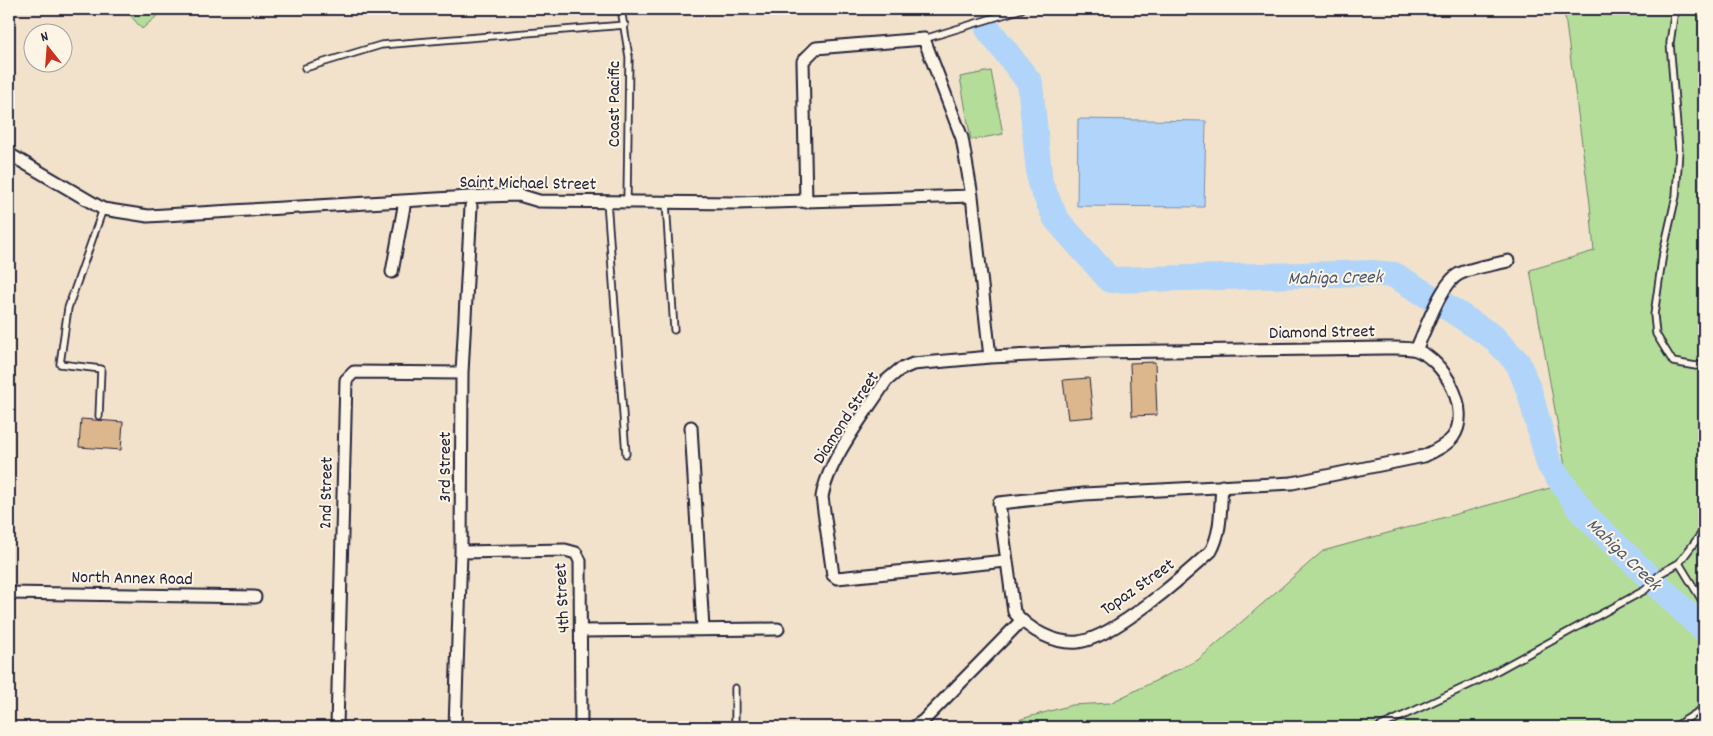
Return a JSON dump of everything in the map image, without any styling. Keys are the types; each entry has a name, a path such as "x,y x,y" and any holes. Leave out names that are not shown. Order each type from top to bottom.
{"street":[{"path":"806,202 803,61 816,48 924,39 962,138 972,196 990,357"},
{"name":"Saint Michael Street","path":"9,154 103,209 148,216 519,195 539,201 806,202 972,196"},
{"path":"392,272 405,201"},
{"name":"3rd Street","path":"455,727 461,552 462,373 471,206"},
{"path":"914,727 924,721 1021,621 1014,612 1011,602 998,507 1002,502 1084,494 1292,482 1424,456 1439,449 1453,436 1458,422 1457,397 1447,378 1433,362 1416,350 1452,278 1460,273 1508,261"},
{"name":"Diamond Street","path":"1006,561 834,578 822,497 824,485 830,469 886,381 899,370 913,364 990,357 1097,352 1385,348 1416,350"},
{"name":"2nd Street","path":"337,727 346,380 354,372 462,373"},
{"path":"691,428 703,630"},
{"name":"Topaz Street","path":"1021,621 1047,636 1061,641 1079,642 1100,634 1145,607 1211,551 1217,540 1219,529 1222,486"},
{"name":"4th Street","path":"461,552 565,550 576,553 580,561 580,727"},
{"name":"North Annex Road","path":"9,593 256,597"},
{"path":"581,631 778,629"}],"lane":[{"name":"Coast Pacific","path":"621,9 629,57 627,200"},
{"path":"924,39 1022,9"},
{"path":"1675,9 1670,43 1679,150 1676,196 1663,253 1654,316 1656,334 1673,362 1696,366 1704,364"},
{"path":"305,68 380,44 625,25"},
{"path":"608,201 626,454"},
{"path":"666,201 674,330"},
{"path":"98,416 101,369 60,364 68,308 103,209"},
{"path":"1379,727 1482,679 1645,590 1662,573 1680,564 1704,530"},
{"path":"1680,564 1704,604"},
{"path":"735,688 735,727"},
{"path":"1674,727 1704,708"}],"green space":[{"path":"125,9 165,9 142,29"},
{"path":"1564,9 1704,9 1704,727 1011,727 1021,719 1072,705 1110,703 1198,660 1323,551 1568,483 1530,270 1594,251 1590,204"},
{"path":"991,71 1003,134 971,140 960,77"}],"water":[{"path":"1078,119 1206,121 1204,207 1077,206"}],"building":[{"path":"1155,362 1157,415 1132,416 1130,363"},
{"path":"1089,378 1093,417 1068,419 1063,380"},
{"path":"81,419 123,422 121,450 79,447"}],"waterway":[{"name":"Mahiga Creek","path":"988,29 1030,83 1040,183 1056,219 1110,280 1372,273 1394,275 1493,337 1518,363 1530,393 1549,464 1583,513 1704,630"}]}
